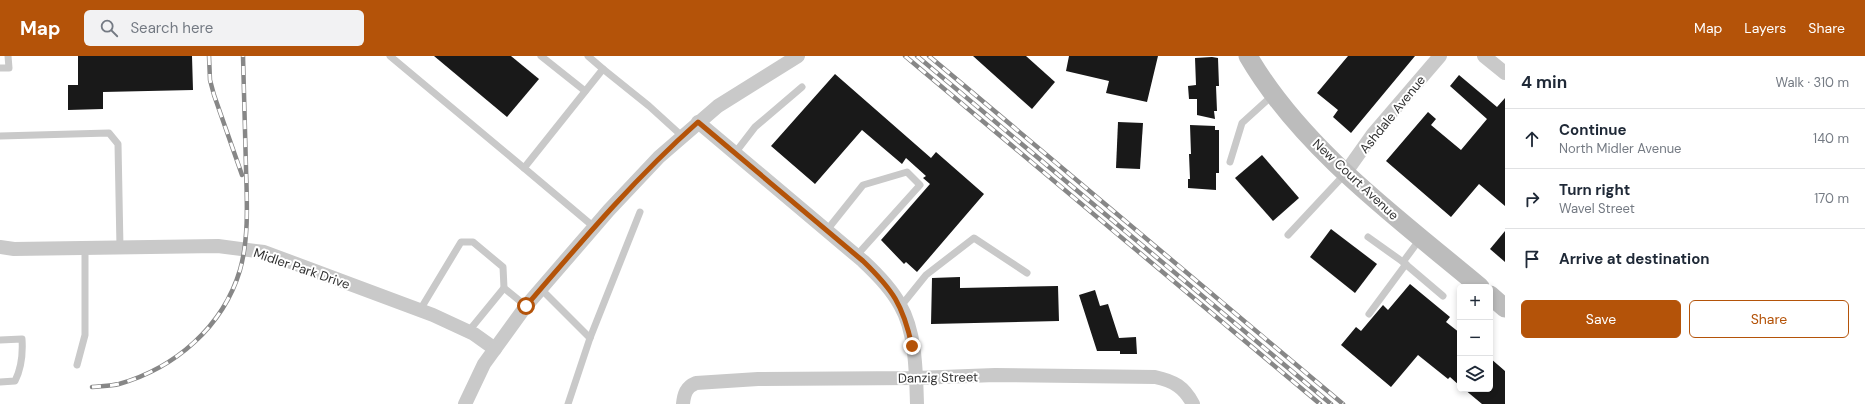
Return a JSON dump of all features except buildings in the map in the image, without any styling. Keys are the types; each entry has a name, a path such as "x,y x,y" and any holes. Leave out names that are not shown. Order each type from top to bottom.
{"main road":[{"name":"New Court Avenue","path":"1248,56 1274,94 1320,148 1476,284"},
{"path":"1493,298 1505,308"}],"street":[{"path":"465,404 484,364 526,306 594,227 659,157 718,106 798,56"},
{"name":"Ashdale Avenue","path":"1346,172 1373,134 1440,56"},
{"path":"1484,56 1505,73"},
{"path":"698,122 857,255 882,279 901,306 907,320 916,378 917,404"},
{"name":"Midler Park Drive","path":"0,247 14,249 218,246 264,252 420,310 468,332 495,349"},
{"name":"Danzig Street","path":"683,404 686,390 690,385 696,383 758,379 916,378 995,375 1156,377 1179,385 1191,399"}],"lane":[{"path":"0,68 9,68 8,56"},
{"path":"390,56 594,227"},
{"path":"541,56 585,91"},
{"path":"588,56 649,106 682,136"},
{"path":"524,168 603,69"},
{"path":"735,153 755,127 802,86"},
{"path":"1230,162 1242,123 1274,94"},
{"path":"0,136 109,132 118,144 120,248"},
{"path":"827,230 863,184 907,172 920,185 857,255"},
{"path":"1288,235 1346,172"},
{"path":"568,404 590,338 640,212"},
{"path":"1368,236 1405,263 1443,296"},
{"path":"901,306 926,274 974,238 1027,273"},
{"path":"1369,314 1422,238"},
{"path":"420,310 461,242 473,242 503,267 504,288 468,332"},
{"path":"77,365 85,335 84,248"},
{"path":"504,288 526,306"},
{"path":"541,289 590,338"},
{"path":"0,340 22,339 23,355 20,371 15,381 0,382"}],"railway":[{"path":"209,56 210,80 214,95 242,175"},
{"path":"92,387 116,385 140,377 177,356 209,327 222,310 232,291 243,258 247,220 243,56"},
{"path":"905,56 1320,404"},
{"path":"917,56 1331,404"},
{"path":"929,56 1343,404"}],"route":[{"path":"526,306 609,210 659,157 698,122 827,230 882,279 901,306 907,320 912,346"}]}
